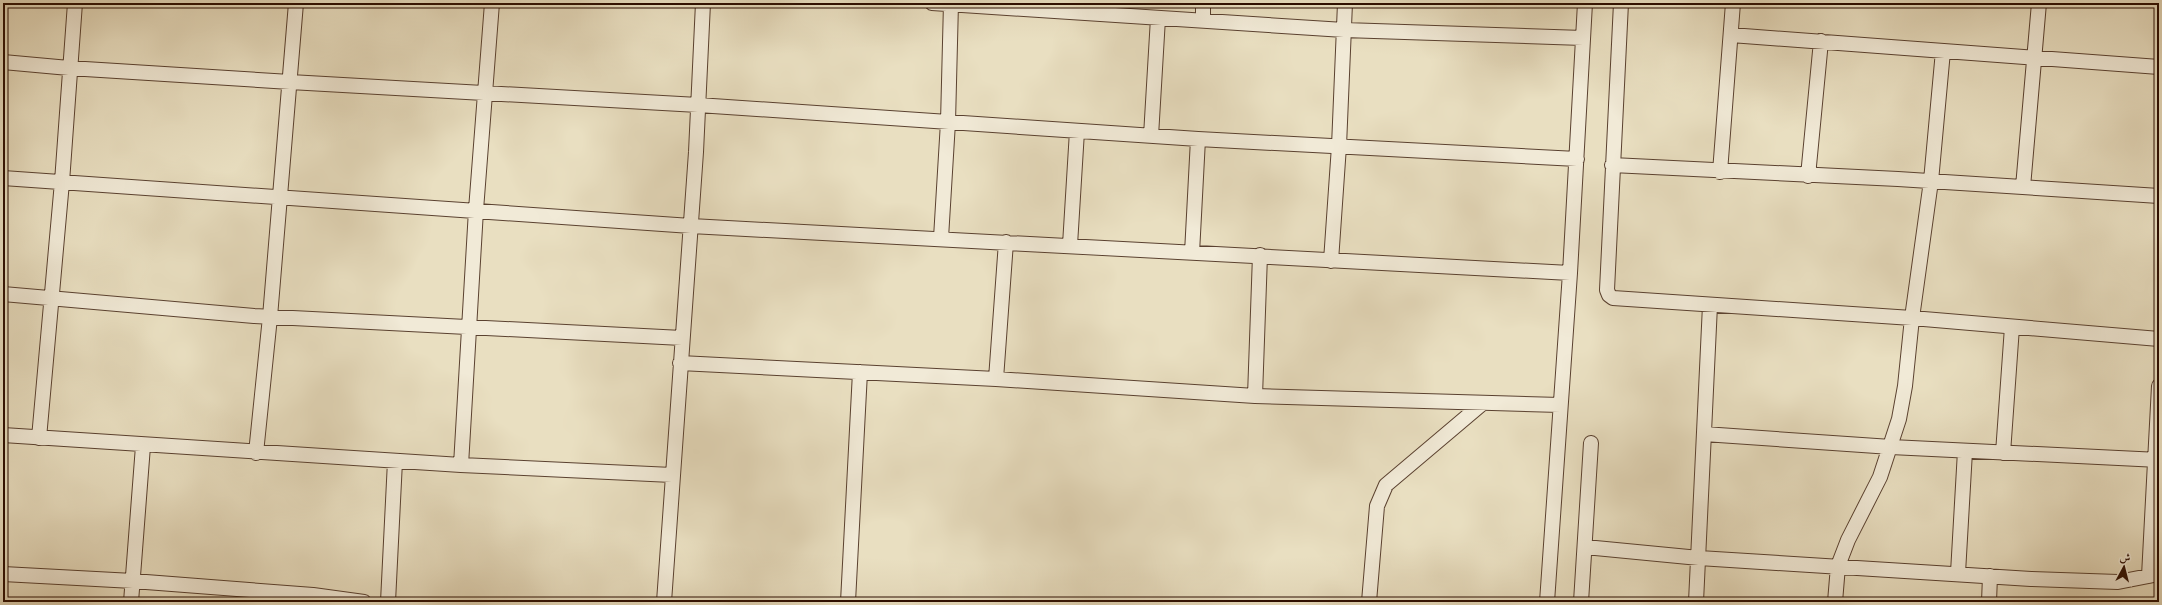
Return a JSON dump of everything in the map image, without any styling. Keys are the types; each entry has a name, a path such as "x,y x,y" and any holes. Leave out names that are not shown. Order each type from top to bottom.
{"street":[{"path":"39,438 62,182 69,68 75,3"},
{"path":"256,453 270,316 296,3"},
{"path":"461,465 476,210 492,3"},
{"path":"664,602 691,226 704,3"},
{"path":"932,3 1083,8 1158,18 1344,30 1583,38"},
{"path":"1203,3 1203,20"},
{"path":"1331,261 1339,146 1345,3"},
{"path":"1547,602 1570,273 1585,3"},
{"path":"1621,3 1612,165 1609,295 1613,298 1912,318 2159,339"},
{"path":"1720,172 1733,3"},
{"path":"2023,187 2039,3"},
{"path":"941,238 948,122 951,4"},
{"path":"1152,136 1158,18"},
{"path":"1731,35 1943,51 2035,56 2159,67"},
{"path":"1808,176 1821,41"},
{"path":"1836,602 1838,566 1848,540 1871,497 1891,447 1899,419 1905,386 1912,318 1932,181 1943,51"},
{"path":"3,62 69,68 290,82 698,105 1198,139 1577,159"},
{"path":"1070,245 1077,131"},
{"path":"1192,253 1198,139"},
{"path":"1612,165 1720,172 1932,181 2159,196"},
{"path":"3,178 279,196 691,226 941,238 1192,253 1260,255 1331,261 1570,273"},
{"path":"996,379 1006,242"},
{"path":"1255,396 1260,255"},
{"path":"3,294 270,316 682,338"},
{"path":"1696,602 1710,305"},
{"path":"2003,453 2012,327"},
{"path":"680,363 996,379 1255,396 1560,405"},
{"path":"848,602 860,372"},
{"path":"1585,547 1699,558 1990,576 2118,582 2154,575 2159,386"},
{"path":"1369,602 1377,506 1386,485 1483,403"},
{"path":"1704,434 1891,447 2157,460"},
{"path":"3,435 256,453 672,475"},
{"path":"1581,602 1591,443"},
{"path":"131,602 143,446"},
{"path":"1958,573 1965,451"},
{"path":"388,602 395,461"},
{"path":"3,574 133,581 364,602"},
{"path":"1989,602 1990,576"}]}
